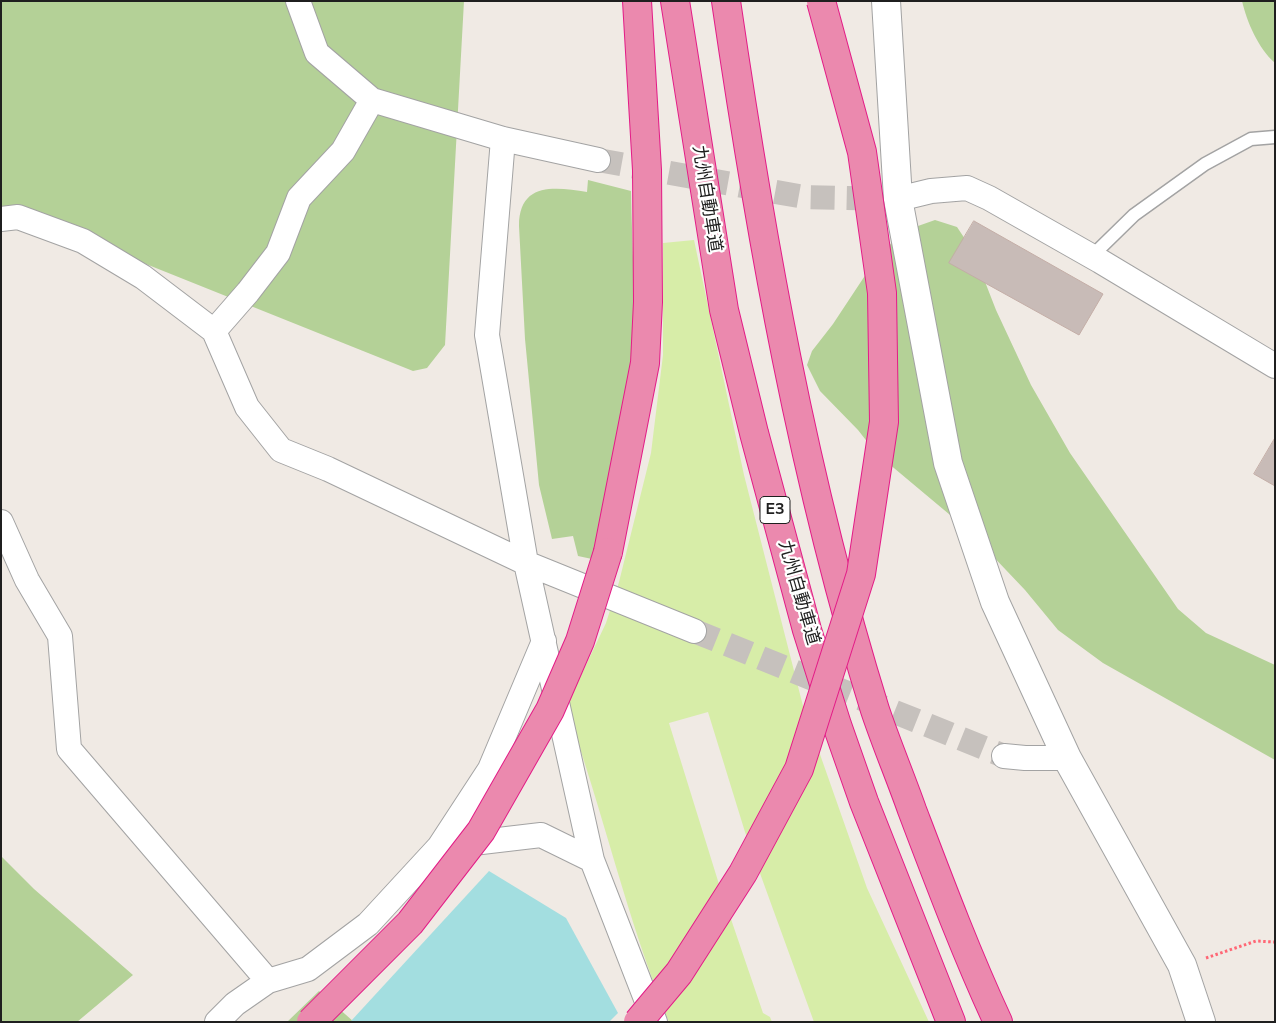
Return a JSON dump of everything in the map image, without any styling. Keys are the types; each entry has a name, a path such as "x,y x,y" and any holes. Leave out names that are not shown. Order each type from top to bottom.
{"highway":[{"path":"311,1022 410,923 481,831 550,710 580,642 608,552 645,362 648,302 648,170 637,1"},
{"name":"九州自動車道","path":"674,1 724,310 754,433 807,630 837,725 946,1011"},
{"path":"726,1 749,160 799,419 835,568 876,712 983,989 998,1022"},
{"path":"638,1022 679,973 743,873 799,769 861,574 884,422 882,293 862,152 821,1"}],"street":[{"path":"298,1 317,53 372,100 503,139 598,160"},
{"path":"886,1 898,199 948,462 994,602 1067,758 1182,965 1201,1022"},
{"path":"214,330 248,292 278,252 299,198 342,150 372,100"},
{"path":"503,139 487,335 526,563 592,860 656,1022"},
{"path":"898,199 931,191 967,188 990,198 1275,366"},
{"path":"1,219 18,217 83,241 144,278 214,330 248,407 281,450 328,469 526,563 694,631"},
{"path":"1,522 27,580 60,636 69,749 268,981"},
{"path":"217,1022 235,1004 268,981 308,969 368,924 439,847 490,769 544,640"},
{"path":"1004,756 1067,758"},
{"path":"439,847 541,834 592,860"}],"lane":[{"path":"1091,257 1134,215 1204,164 1251,139 1275,137"}],"path":[{"path":"1182,965 1256,941 1275,942"}],"green space":[{"path":"1,1 464,1 445,345 427,368 413,371 81,238 1,219"},
{"path":"1242,1 1275,1 1275,63 1263,50 1254,34"},
{"path":"588,180 631,191 634,305 631,373 624,420 610,490 592,559 578,556 573,536 552,539 539,485 525,339 519,226 525,201 532,195 551,189 587,192"},
{"path":"935,220 957,227 973,251 996,310 1031,385 1070,453 1178,609 1206,633 1275,665 1275,760 1103,663 1058,630 1025,590 968,530 876,453 858,430 820,391 807,365 812,351 833,324 870,268 901,232"},
{"path":"694,240 744,475 803,706 867,888 929,1022 814,1022 745,832 708,712 669,723 718,881 763,1013 770,1017 772,1022 669,1022 640,944 566,707 606,623 619,582 651,453 663,355 663,243"},
{"path":"1,856 34,889 133,975 77,1022 1,1022"},
{"path":"319,991 354,1022 287,1022"}],"water":[{"path":"489,871 566,918 618,1013 609,1022 351,1021"}],"building":[{"path":"974,221 1103,294 1079,335 949,263"},
{"path":"1275,438 1275,486 1254,474"}],"tunnel":[{"path":"598,160 804,197 898,199"},
{"path":"694,631 1004,756"}]}
